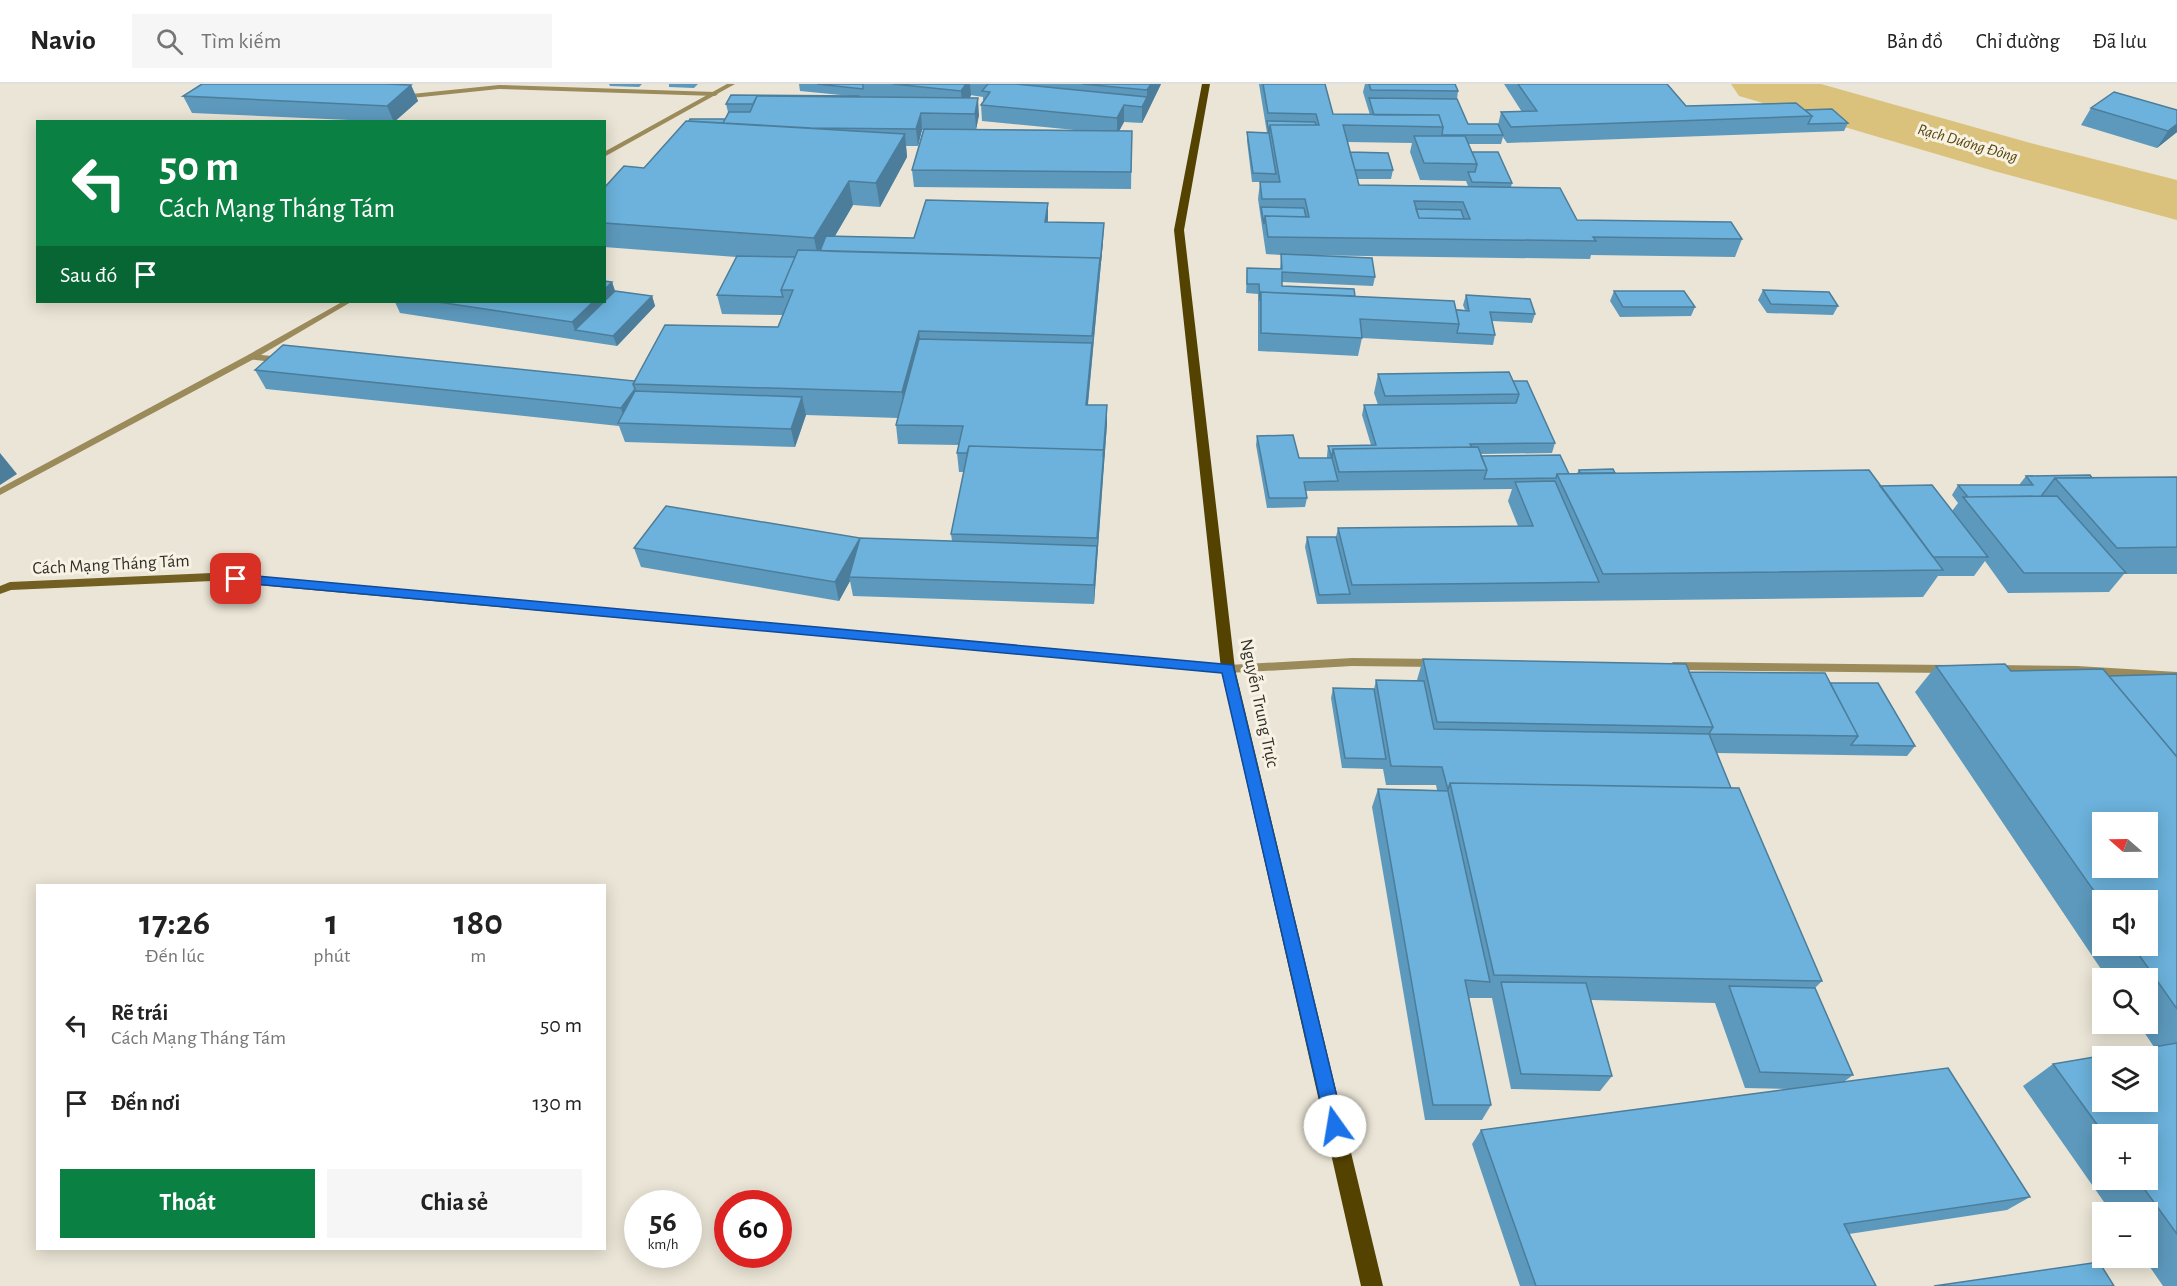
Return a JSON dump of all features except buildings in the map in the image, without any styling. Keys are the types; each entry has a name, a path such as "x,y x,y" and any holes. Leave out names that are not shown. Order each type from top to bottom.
{"main road":[{"name":"Nguyễn Trung Trực","path":"1206,84 1179,230 1228,669 1372,1286"}],"street":[{"path":"606,154 732,84"},
{"path":"394,97 416,97 499,87 715,94"},
{"path":"0,492 251,357 345,303"},
{"path":"251,357 298,362"},
{"name":"Cách Mạng Tháng Tám","path":"0,590 10,586 212,577 1228,669"},
{"path":"1228,669 1352,662 1447,663"},
{"path":"1661,666 1958,669"},
{"path":"1982,669 2077,670 2177,676"}],"waterway":[{"name":"Rạch Dương Đông","path":"1759,84 2016,158 2177,200"}],"route":[{"path":"236,579 1228,669 1335,1126"}]}
